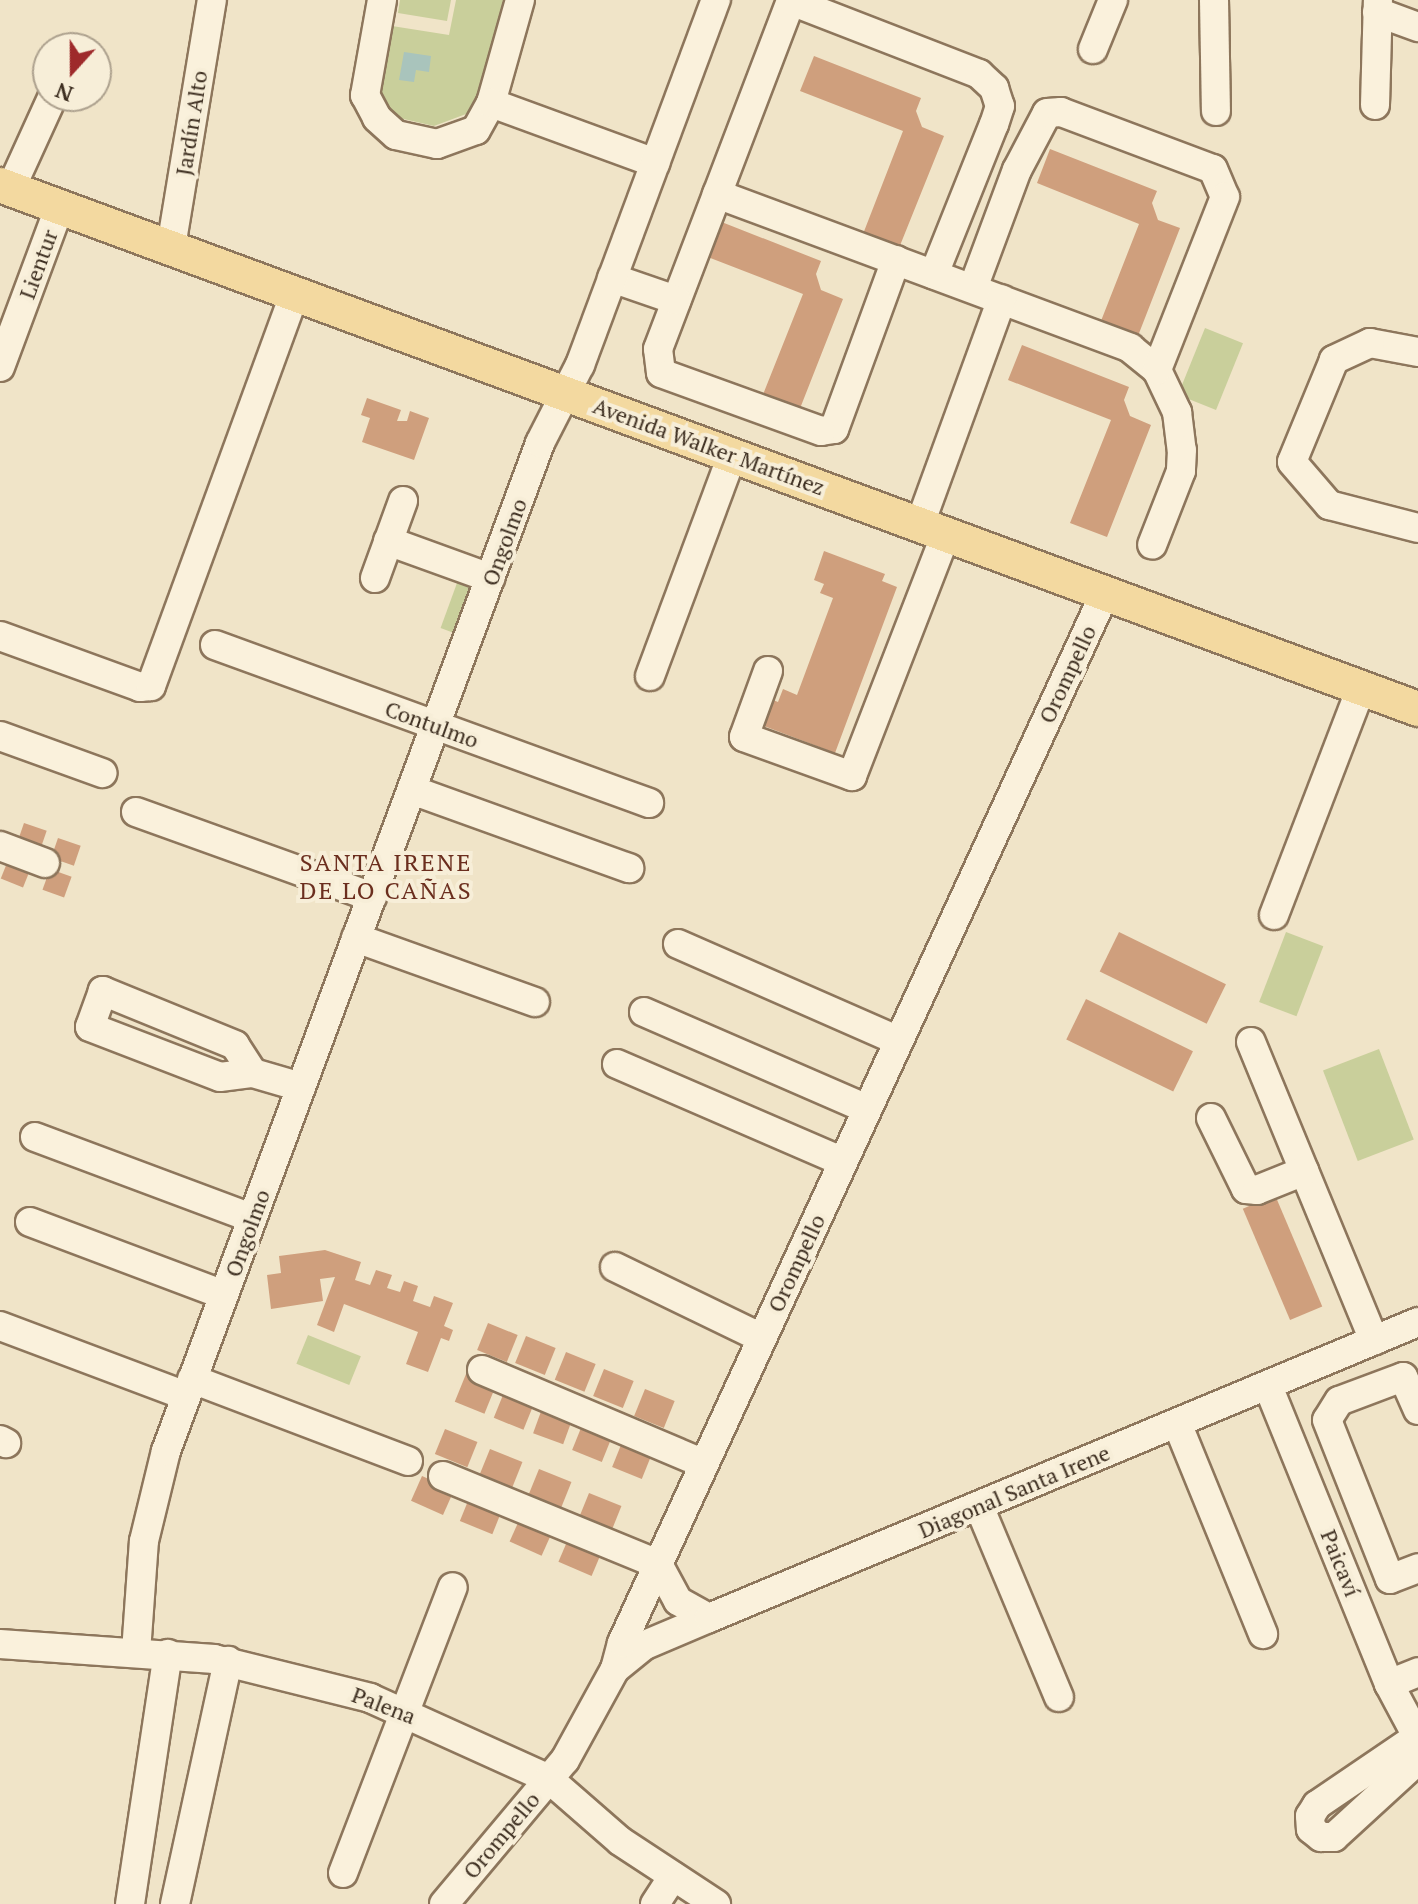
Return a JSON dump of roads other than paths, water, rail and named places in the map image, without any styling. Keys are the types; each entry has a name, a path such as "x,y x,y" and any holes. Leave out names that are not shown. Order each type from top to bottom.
{"main road":[{"name":"Avenida Walker Martínez","path":"5,186 1418,709"}],"street":[{"name":"Jardín Alto","path":"171,247 212,0"},
{"path":"382,0 365,95 386,127 422,144 451,142 476,130 491,103 520,0"},
{"name":"Ongolmo","path":"136,1652 151,1505 189,1388 544,434 565,393 612,278 716,0"},
{"path":"1093,49 1113,0"},
{"path":"1214,0 1216,111"},
{"path":"896,260 834,429 821,431 661,373 658,349 791,1 979,74 994,88 1000,106 934,274"},
{"path":"1375,105 1378,6 1418,27"},
{"path":"491,103 655,163"},
{"path":"5,186 44,112"},
{"path":"973,288 1017,170 1047,113 1061,112 1213,169 1225,197 1157,370"},
{"path":"717,194 1130,348 1157,370 1177,412 1181,471 1152,545"},
{"name":"Lientur","path":"0,364 60,206"},
{"path":"612,278 676,300"},
{"path":"0,636 140,687 151,686 295,293"},
{"path":"768,671 744,737 852,776 933,529 1002,299"},
{"path":"1418,352 1370,343 1334,360 1292,462 1329,505 1418,528"},
{"path":"650,676 732,455"},
{"path":"375,578 403,501"},
{"path":"388,541 490,578"},
{"name":"Orompello","path":"444,1904 565,1760 615,1669 658,1564 1105,593"},
{"name":"Contulmo","path":"215,645 649,803"},
{"path":"1274,915 1361,688"},
{"path":"0,736 102,773"},
{"path":"412,790 629,868"},
{"path":"136,812 372,897"},
{"path":"0,846 45,863"},
{"path":"356,938 535,1002"},
{"path":"678,944 899,1041"},
{"path":"253,1073 235,1045 103,991 90,1027 220,1077 253,1073 301,1087"},
{"path":"644,1012 867,1109"},
{"path":"1251,1042 1304,1171 1380,1338 1418,1410"},
{"path":"617,1064 843,1162"},
{"path":"1211,1118 1246,1189 1257,1190 1304,1171"},
{"path":"35,1137 252,1218"},
{"path":"30,1222 224,1295"},
{"path":"615,1267 762,1338"},
{"name":"Diagonal Santa Irene","path":"615,1669 645,1645 1418,1322"},
{"path":"0,1326 408,1461"},
{"path":"482,1370 704,1464"},
{"path":"1390,1579 1327,1420 1339,1401 1403,1377"},
{"name":"Paicaví","path":"1268,1386 1389,1684 1418,1738"},
{"path":"1177,1423 1263,1634"},
{"path":"443,1476 658,1564 678,1601 709,1618"},
{"path":"979,1506 1059,1697"},
{"path":"1354,1592 1418,1568"},
{"path":"343,1873 402,1711 453,1587"},
{"name":"Palena","path":"0,1644 168,1654 228,1661 305,1678 402,1711 549,1779 620,1841 716,1904"},
{"path":"130,1904 168,1654"},
{"path":"175,1904 228,1661"},
{"path":"1389,1684 1418,1672"},
{"path":"1418,1738 1317,1805 1310,1816 1311,1829 1321,1837 1334,1837 1418,1760"},
{"path":"655,1904 673,1876"}],"water":[{"path":"404,52 431,56 429,72 416,70 414,82 399,80"}],"district":[{"name":"SANTA IRENE DE LO CAÑAS","path":"386,877"}]}
